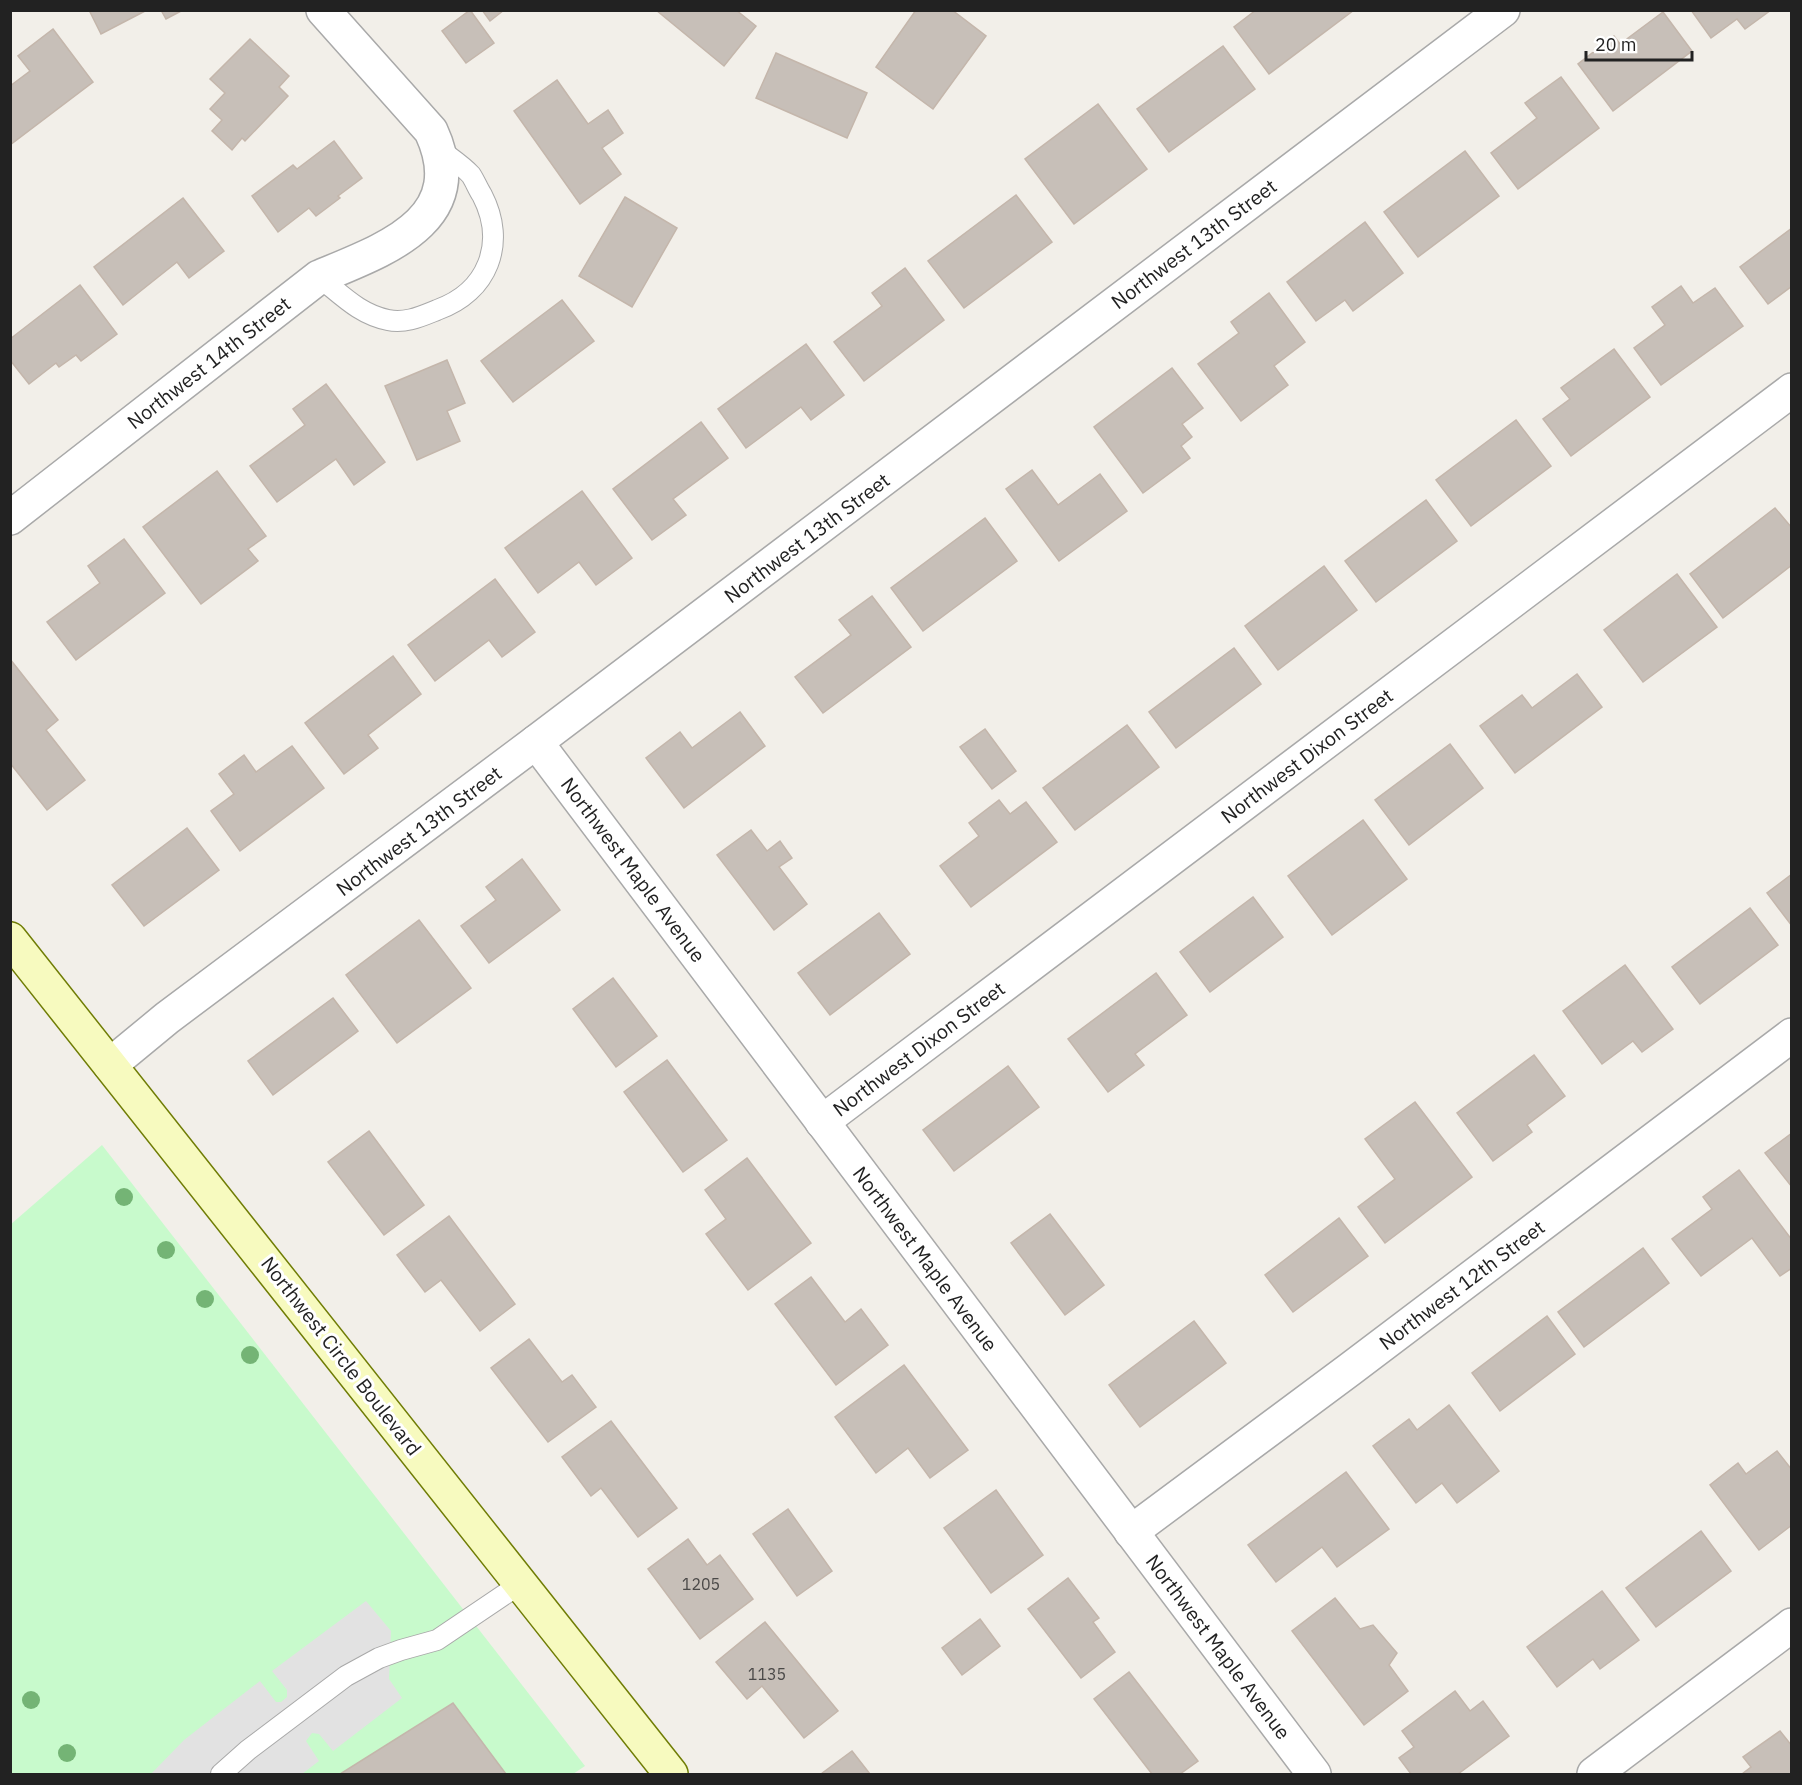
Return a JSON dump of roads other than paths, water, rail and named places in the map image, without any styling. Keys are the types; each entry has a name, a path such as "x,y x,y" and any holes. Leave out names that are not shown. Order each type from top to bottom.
{"main road":[{"name":"Northwest Circle Boulevard","path":"10,939 671,1774"}],"street":[{"path":"323,10 431,131 439,148"},
{"name":"Northwest 13th Street","path":"110,1065 167,1018 536,742 1503,10"},
{"name":"Northwest 14th Street","path":"10,518 319,277 378,253 418,225 429,214 438,197 442,168 439,148"},
{"name":"Northwest Dixon Street","path":"822,1122 1791,390"},
{"name":"Northwest Maple Avenue","path":"536,742 1314,1774"},
{"name":"Northwest 12th Street","path":"1131,1532 1791,1035"},
{"path":"1593,1774 1791,1625"}],"lane":[{"path":"319,277 360,311 390,321 411,320 445,308 470,290 490,264 495,242 488,207 471,176 439,148"},
{"path":"221,1774 248,1750 346,1676 390,1654 437,1640 520,1584"}]}
